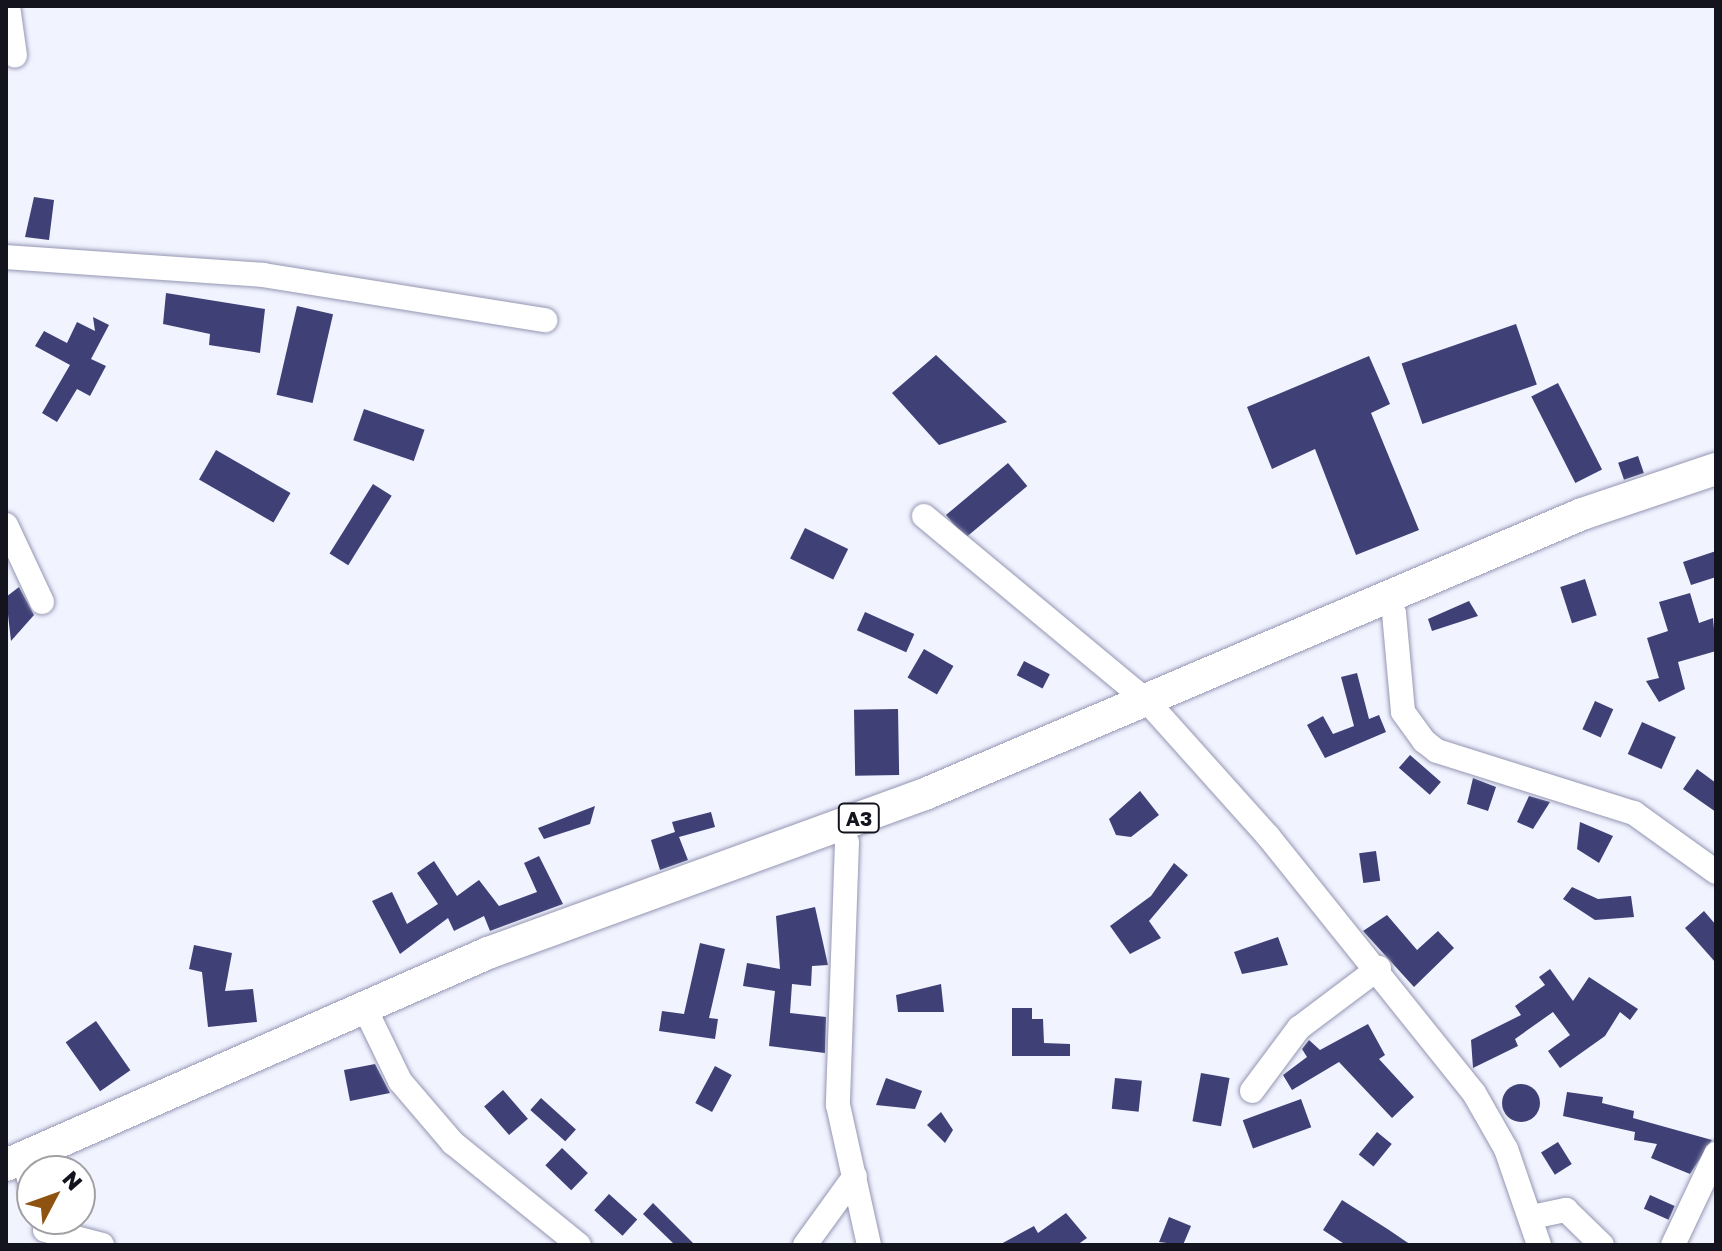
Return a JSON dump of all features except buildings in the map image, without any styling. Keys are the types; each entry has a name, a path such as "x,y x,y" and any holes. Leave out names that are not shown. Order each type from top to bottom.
{"main road":[{"name":"A3","path":"70,1155 371,1021 491,962 847,842 1582,514 1716,469"},
{"name":"A3","path":"69,1155 491,962 1394,613 1716,484"}],"street":[{"path":"8,6 15,56"},
{"path":"6,257 263,275 545,320"},
{"path":"924,516 1153,707 1379,968 1474,1093 1532,1217 1539,1245"},
{"path":"6,525 42,602"},
{"path":"1394,613 1403,712 1430,746 1634,813 1716,872"},
{"path":"847,842 838,1105 869,1245"},
{"path":"1252,1091 1299,1028 1379,968"},
{"path":"371,1021 400,1081 442,1131 500,1187 579,1245"},
{"path":"1673,1245 1716,1154"},
{"path":"805,1245 855,1176"},
{"path":"1532,1217 1566,1210 1602,1245"},
{"path":"61,1235 102,1245"}]}
